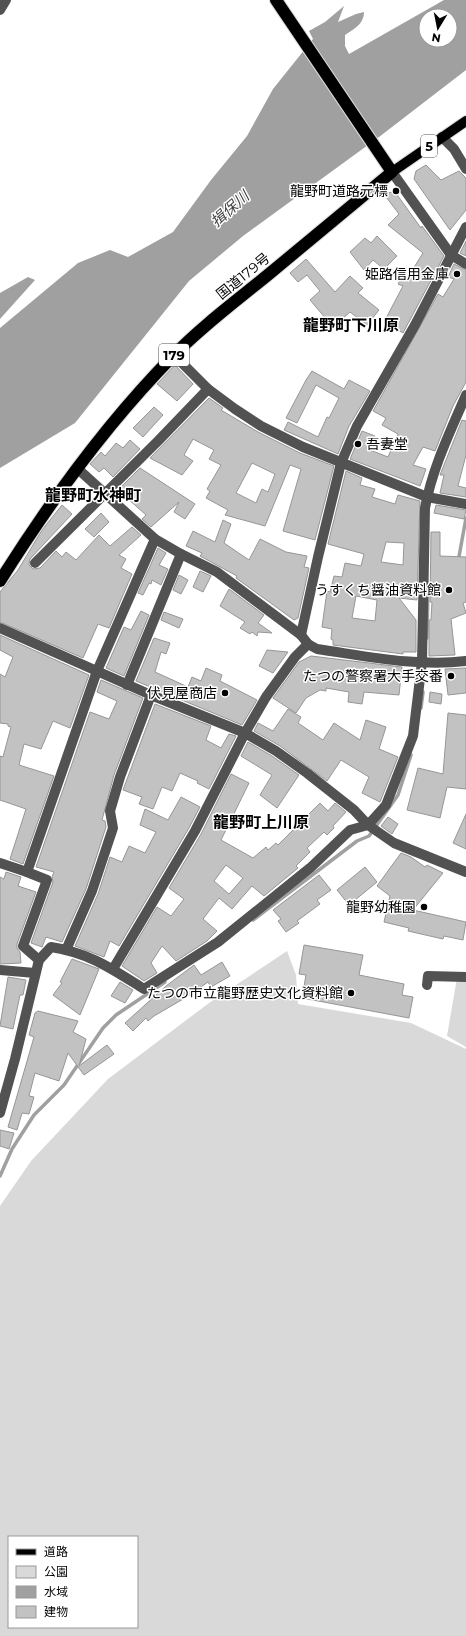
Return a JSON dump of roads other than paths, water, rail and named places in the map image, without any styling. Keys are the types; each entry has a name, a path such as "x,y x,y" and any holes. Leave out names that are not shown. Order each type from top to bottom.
{"highway":[{"path":"276,0 392,172"},
{"name":"国道179号","path":"0,581 24,542 78,469 124,410 174,355 205,327 392,172"}],"main road":[{"name":"5","path":"392,172 466,121"}],"street":[{"path":"0,10 6,0"},
{"path":"442,137 454,149 466,169"},
{"path":"392,172 451,255 466,264"},
{"path":"301,635 341,463 357,426 414,325 466,227"},
{"path":"174,355 208,388 235,409 261,426 303,447 427,497 466,504"},
{"path":"35,563 69,528 106,494 208,388"},
{"path":"0,1113 15,1060 35,973 39,960 51,947 86,956 113,969 144,989 218,942 310,868 350,830 368,825 386,805 413,736 426,662 425,508 427,497 441,453 466,395"},
{"path":"78,469 155,539 217,572 301,635 308,644 317,649 387,660 426,662 466,661"},
{"path":"27,872 97,671 155,539"},
{"path":"127,684 181,554"},
{"path":"0,628 150,695 245,733 276,751 307,773 354,810 368,825 394,843 466,872"},
{"path":"113,969 195,831 245,733 266,696 295,657 308,644"},
{"path":"66,950 92,891 113,828 110,811 120,777 150,695"},
{"path":"0,863 47,880 24,946 39,960"},
{"path":"0,970 35,973"},
{"path":"427,986 428,976 466,977"}],"water":[{"name":"揖保川","path":"444,0 466,0 466,70 379,137 243,236 189,281 75,423 0,468 0,328 78,263 110,250 128,257 173,232 211,180 247,136 273,89 313,39 309,31 325,22 344,6 338,22 364,12 364,16 360,23 345,35 345,46 349,54 418,15 418,48 458,48 458,8 430,8"},
{"path":"28,277 35,280 0,319 0,293"}],"waterway":[{"path":"458,562 466,518"},
{"path":"427,638 428,588"},
{"path":"421,708 423,692"},
{"path":"253,920 357,841 369,836 398,795 411,755"},
{"path":"0,1176 12,1149 34,1115 64,1085 103,1028 116,1015 165,982"}],"place":[{"name":"龍野町道路元標","path":"396,191"},
{"name":"姫路信用金庫","path":"457,274"},
{"name":"吾妻堂","path":"358,444"},
{"name":"うすくち醤油資料館","path":"449,590"},
{"name":"たつの警察署大手交番","path":"451,676"},
{"name":"伏見屋商店","path":"225,693"},
{"name":"龍野幼稚園","path":"424,907"},
{"name":"たつの市立龍野歴史文化資料館","path":"351,993"}],"district":[{"name":"龍野町下川原","path":"351,325"},
{"name":"龍野町水神町","path":"93,495"},
{"name":"龍野町上川原","path":"261,822"}]}
